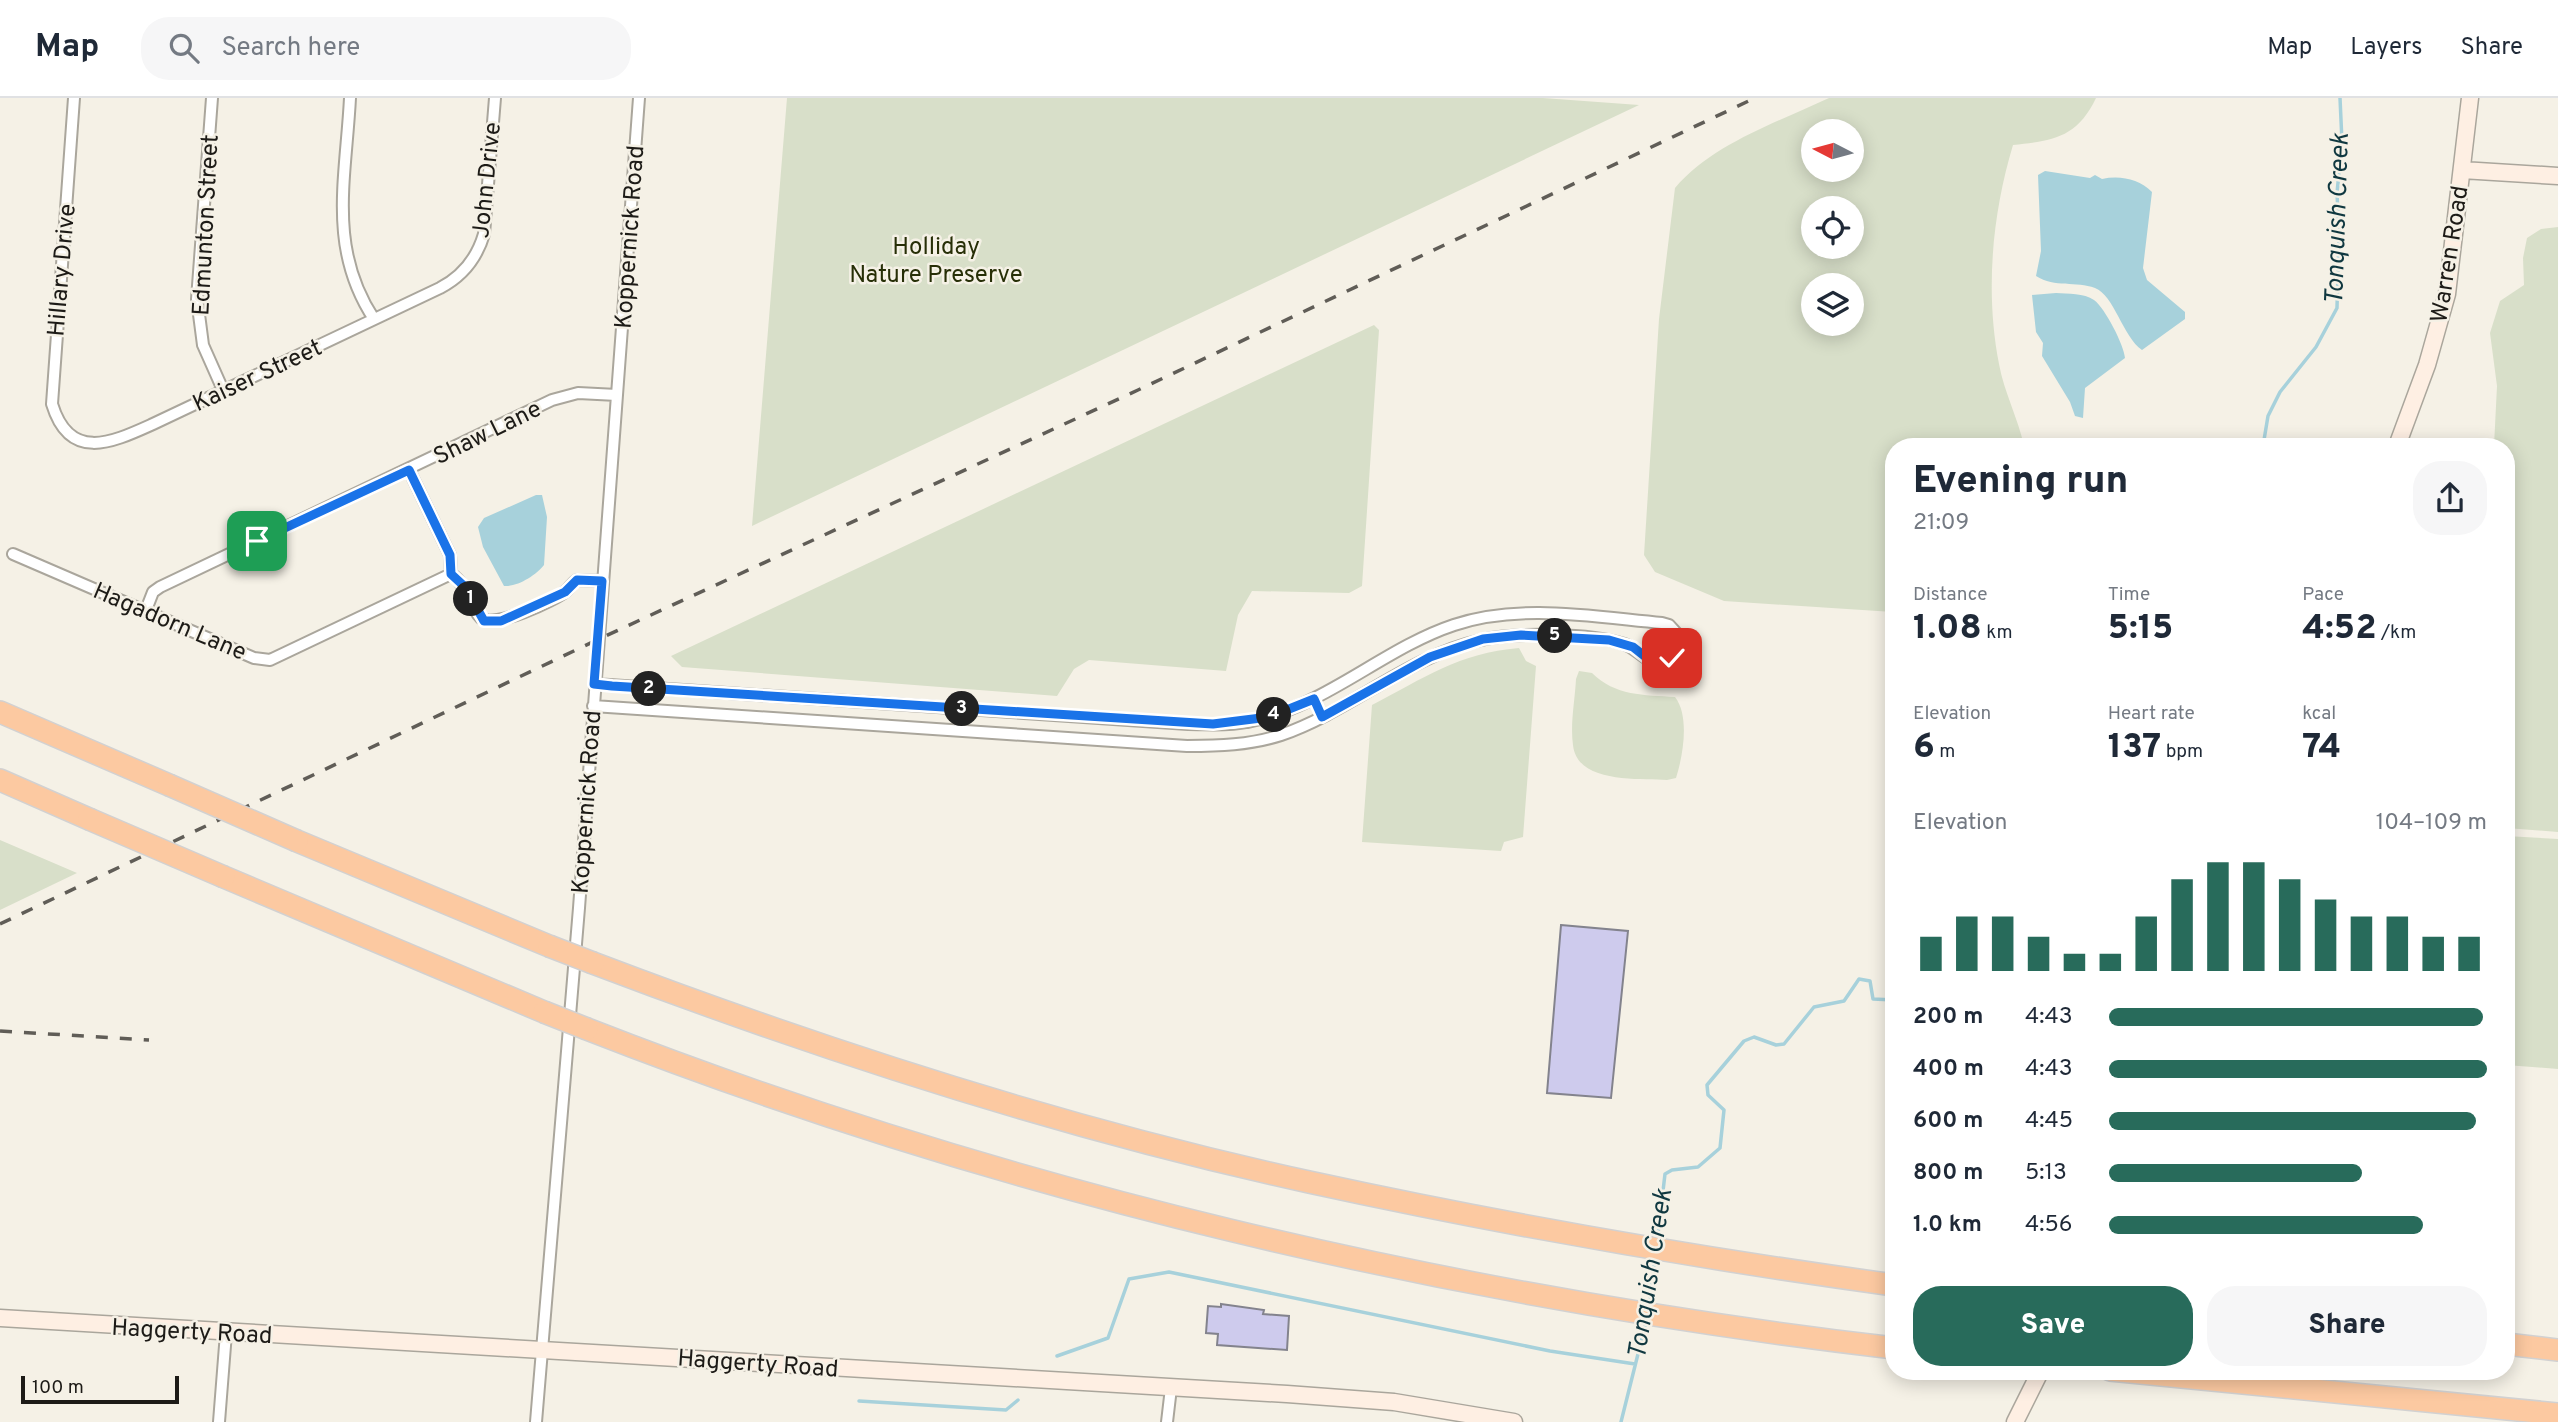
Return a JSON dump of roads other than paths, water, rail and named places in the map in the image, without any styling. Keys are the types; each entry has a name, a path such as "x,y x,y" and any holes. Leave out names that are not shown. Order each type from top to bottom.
{"highway":[{"path":"0,712 297,841 550,946 765,1025 923,1077 1133,1138 1306,1181 1655,1249 1885,1284"},
{"path":"0,780 544,1012 857,1124 1120,1200 1398,1267 1648,1313 1885,1347"},
{"path":"2515,1345 2558,1350"},
{"path":"2212,1380 2558,1414"}],"main road":[{"name":"Warren Road","path":"2400,438 2441,323 2447,294 2470,98"},
{"path":"2462,170 2558,176"},
{"name":"Haggerty Road","path":"0,1318 226,1334 542,1349 1394,1402 1514,1422"},
{"path":"2015,1422 2036,1380"}],"street":[{"name":"Hillary Drive","path":"71,435 56,416 51,390 74,98"},
{"name":"Edmunton Street","path":"212,98 197,299 203,345 223,390"},
{"path":"351,98 343,241 356,288 374,319"},
{"name":"John Drive","path":"440,288 470,264 481,243 495,98"},
{"name":"Koppernick Road","path":"536,1422 579,908 639,98"},
{"name":"Kaiser Street","path":"71,435 90,443 112,443 440,288"},
{"name":"Shaw Lane","path":"146,610 153,592 160,587 564,396 591,392 617,395"},
{"path":"409,470 450,555 451,574 465,587 479,616 488,622 501,621 565,592 577,580 602,581"},
{"name":"Hagadorn Lane","path":"13,554 264,660 278,657 451,574"},
{"path":"593,706 1212,746 1259,741 1322,717 1430,657 1458,646 1521,635 1609,640 1633,647 1652,662 1667,663 1678,653 1680,637 1669,625 1611,619 1520,614 1457,624 1421,638 1314,699 1269,717 1244,723 1171,723 594,684"},
{"path":"1609,640 1611,619"},
{"path":"721,715 722,693"},
{"path":"1314,699 1322,717"},
{"path":"845,723 846,702"},
{"path":"980,733 982,711"},
{"path":"1170,744 1171,723"},
{"path":"219,1422 226,1334"},
{"path":"1167,1422 1171,1388"}],"water":[{"path":"2045,171 2090,178 2095,175 2102,179 2129,179 2152,192 2143,268 2147,280 2185,312 2185,319 2142,350 2129,336 2102,292 2088,286 2051,282 2036,276 2041,251 2038,175"},
{"path":"2032,295 2081,295 2094,300 2108,318 2124,352 2125,358 2085,388 2083,418 2075,416 2070,402 2042,356 2043,343 2036,332"},
{"path":"536,495 542,495 547,517 544,565 526,580 504,586 483,547 478,527 484,518"}],"waterway":[{"name":"Tonquish Creek","path":"2264,438 2268,416 2280,392 2316,347 2337,308 2337,193 2342,142 2340,98"},
{"name":"Tonquish Creek","path":"1657,1242 1665,1174 1672,1170 1698,1167 1720,1148 1724,1110 1708,1095 1707,1085 1744,1041 1754,1037 1776,1045 1784,1044 1814,1007 1844,1001 1859,979 1870,981 1873,999 1885,1000"},
{"name":"Tonquish Creek","path":"1649,1307 1655,1256"},
{"path":"1057,1356 1108,1338 1129,1279 1169,1272 1550,1351 1635,1364"},
{"name":"Tonquish Creek","path":"1621,1422 1646,1322"},
{"path":"859,1401 1006,1410 1018,1400"}],"railway":[{"path":"0,924 599,639 1138,390 1755,98"},
{"path":"0,1031 149,1040"}],"park label":[{"name":"Holliday Nature Preserve","path":"936,260"}]}
